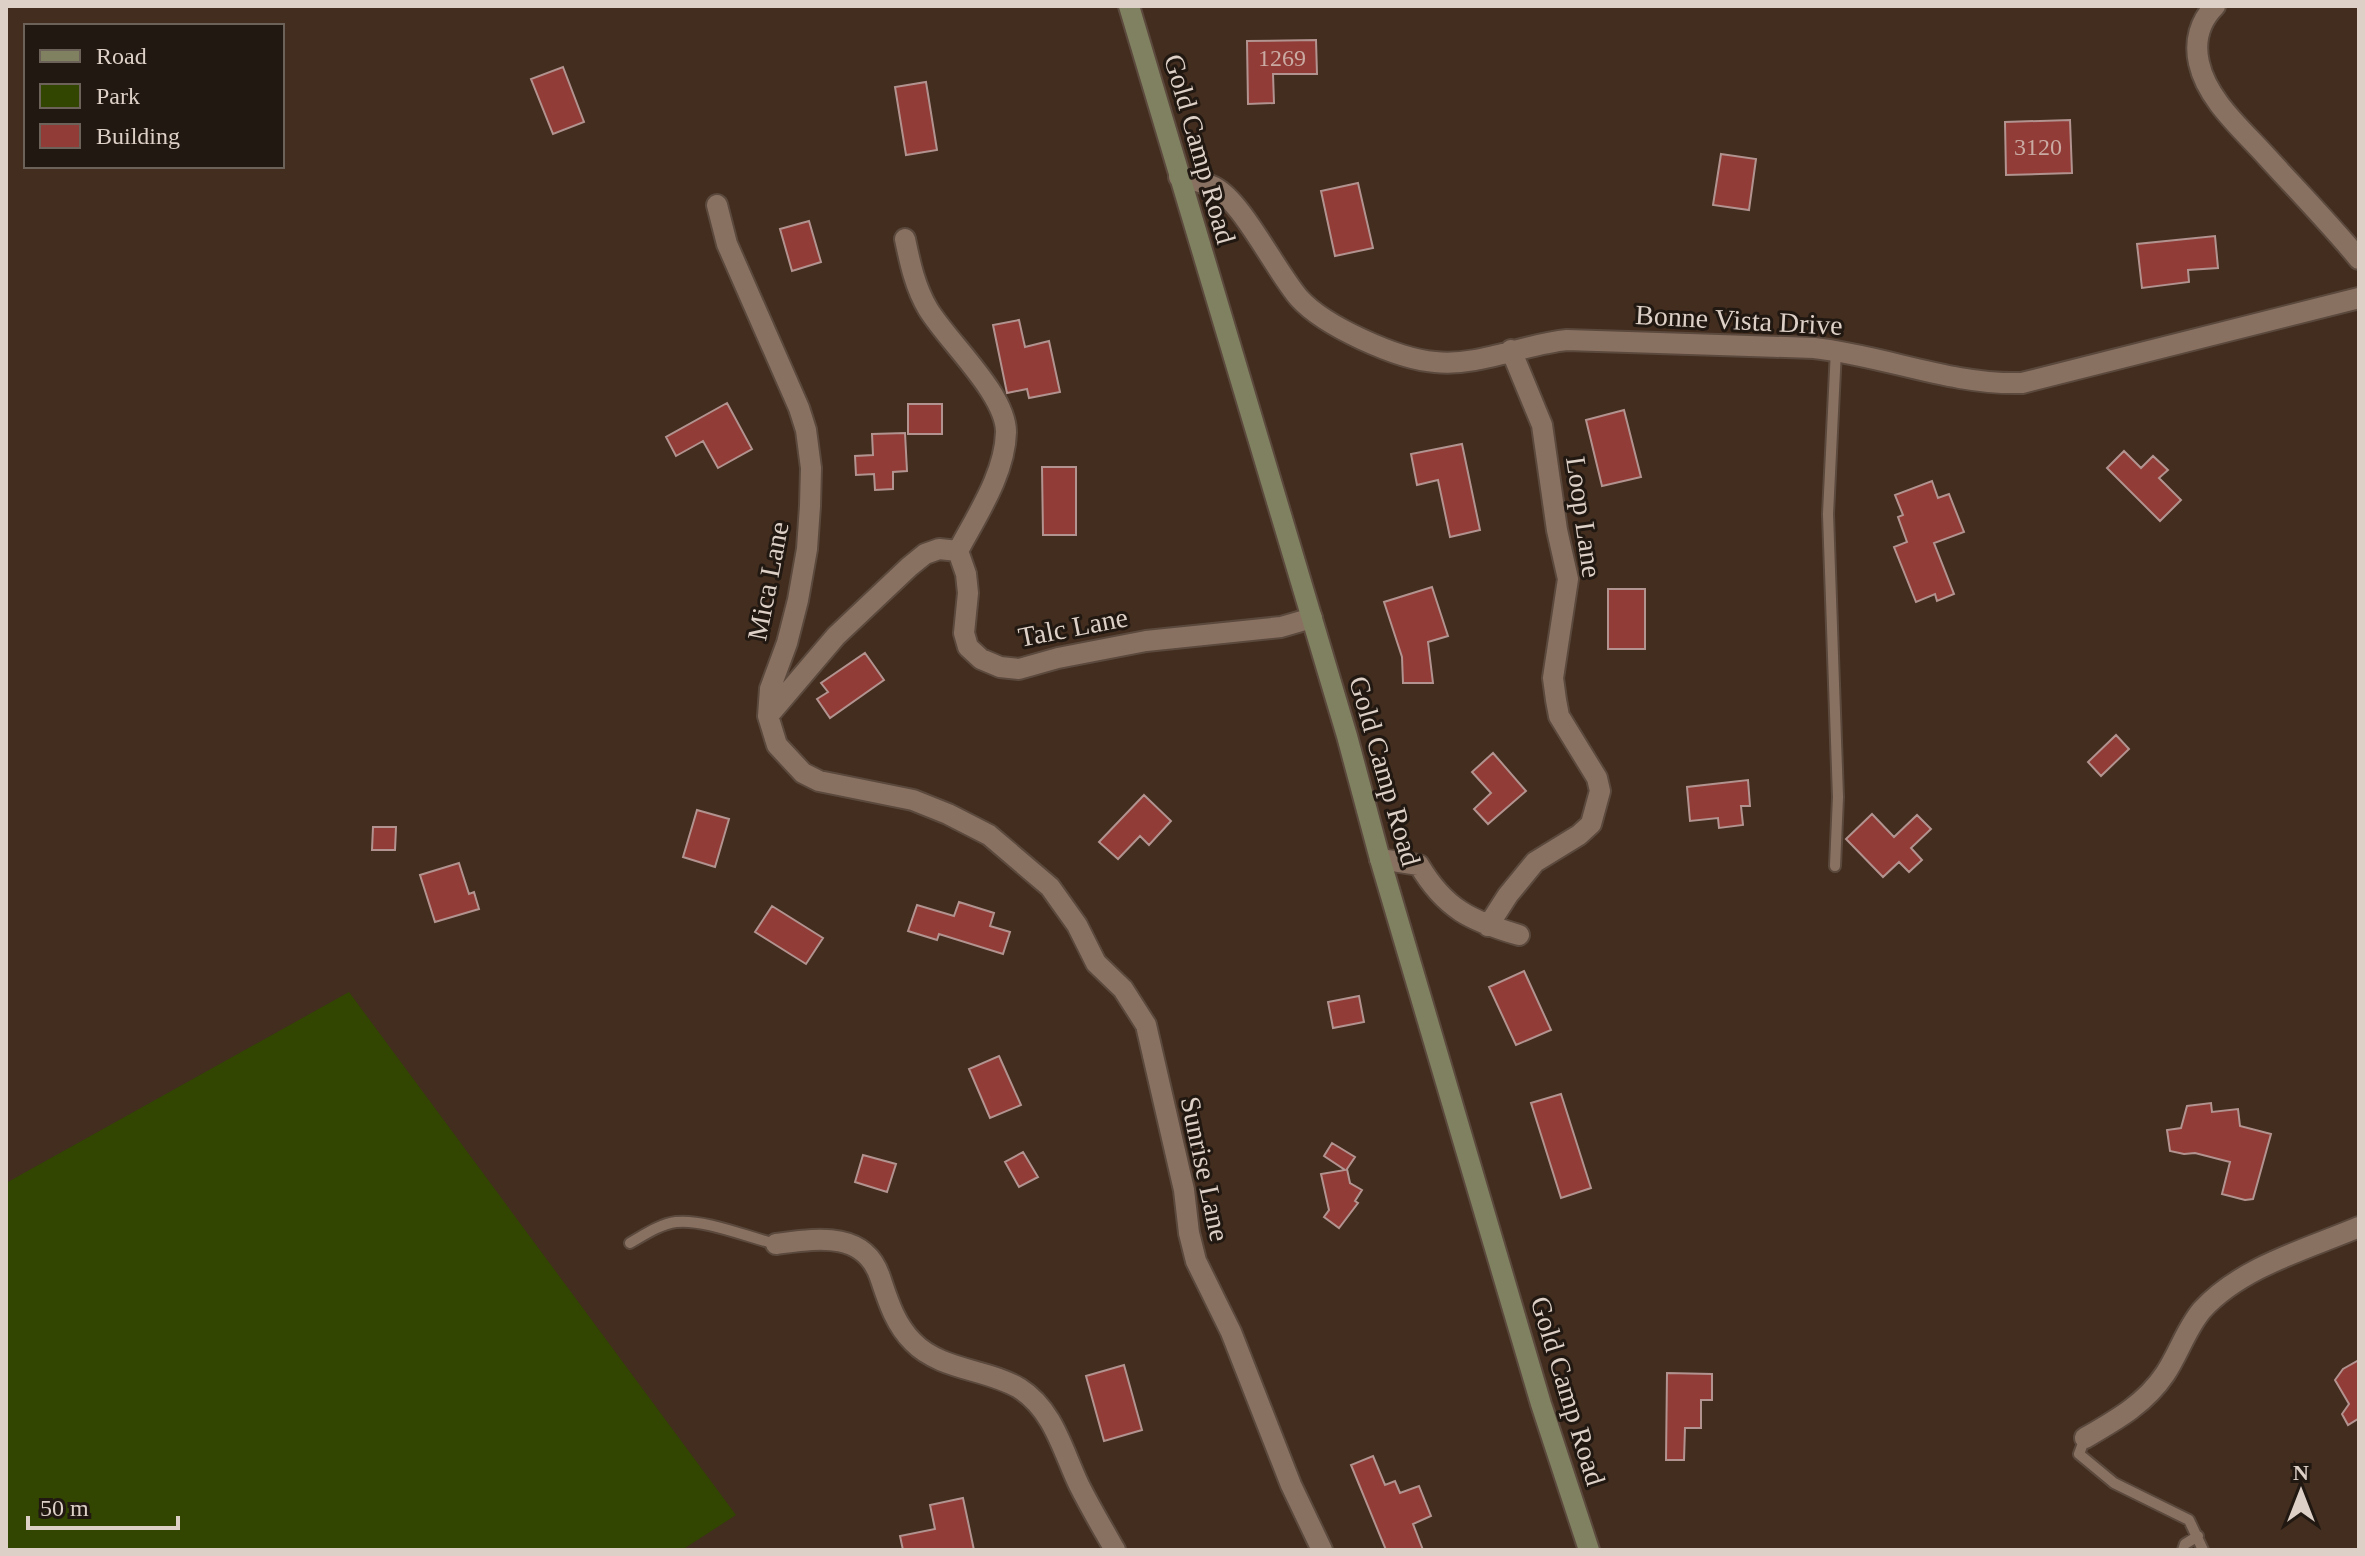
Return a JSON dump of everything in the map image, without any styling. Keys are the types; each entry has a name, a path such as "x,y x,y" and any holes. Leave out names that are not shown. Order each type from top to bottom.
{"street":[{"name":"Gold Camp Road","path":"1129,6 1312,618 1541,1404 1589,1550"},
{"path":"2215,6 2201,25 2199,34 2198,61 2204,79 2232,119 2359,259"},
{"name":"Bonne Vista Drive","path":"1179,177 1213,186 1225,194 1247,221 1275,268 1318,315 1396,355 1439,363 1481,358 1539,343 1567,340 1836,350 1970,382 2022,383 2359,298"},
{"name":"Mica Lane","path":"717,205 727,244 799,408 806,430 811,468 807,549 791,629 770,689 768,716"},
{"path":"768,716 836,636 909,567 925,554 939,549 958,551 991,486 1003,453 1006,430 1003,412 993,394 929,310 910,265 905,239"},
{"name":"Loop Lane","path":"1488,926 1535,862 1591,824 1600,791 1597,778 1559,716 1553,678 1568,579 1557,530 1542,425 1511,350"},
{"name":"Talc Lane","path":"958,551 966,574 968,593 964,633 968,647 981,659 1000,667 1019,669 1146,641 1270,629 1312,618"},
{"name":"Sunrise Lane","path":"768,716 777,745 803,773 843,787 913,800 989,835 1050,887 1077,925 1096,963 1123,989 1146,1025 1184,1190 1196,1261 1231,1332 1291,1485 1322,1550"},
{"path":"1380,859 1419,865 1431,885 1459,912 1488,926 1519,935"},
{"path":"2085,1438 2140,1404 2166,1373 2187,1331 2203,1309 2224,1291 2245,1277 2359,1227"},
{"path":"776,1244 806,1240 857,1245 870,1256 900,1326 914,1344 929,1355 1020,1389 1051,1422 1064,1444 1079,1484 1115,1550"}],"lane":[{"path":"1835,866 1838,797 1828,514 1836,350"},
{"path":"630,1243 661,1226 677,1222 712,1226 776,1244"},
{"path":"2085,1438 2079,1454 2114,1483 2189,1520 2203,1550"},
{"path":"2183,1550 2185,1544 2198,1536"}],"green space":[{"path":"349,992 736,1515 682,1550 6,1550 6,1183"}],"building":[{"path":"1316,40 1317,74 1273,74 1274,103 1248,104 1247,41"},
{"path":"563,67 584,122 553,134 531,79"},
{"path":"926,82 937,150 906,155 895,87"},
{"path":"2070,120 2072,173 2006,175 2005,122"},
{"path":"1721,154 1756,159 1749,210 1713,205"},
{"path":"1358,183 1373,248 1335,256 1321,191"},
{"path":"809,221 821,262 792,271 780,229"},
{"path":"2215,236 2218,268 2188,270 2189,282 2142,288 2137,244"},
{"path":"1019,320 1025,347 1049,341 1060,392 1029,398 1027,389 1007,393 993,325"},
{"path":"727,403 752,449 718,468 703,441 676,456 666,437"},
{"path":"908,404 942,404 942,434 908,434"},
{"path":"1624,410 1641,477 1602,486 1586,420"},
{"path":"905,433 907,471 893,472 893,489 875,490 874,474 856,475 855,456 873,455 872,434"},
{"path":"1462,444 1480,530 1450,537 1438,480 1417,485 1411,454"},
{"path":"2124,451 2141,468 2153,456 2168,470 2159,478 2181,500 2160,521 2107,468"},
{"path":"1042,467 1076,467 1076,535 1043,535"},
{"path":"1932,481 1938,498 1949,494 1964,532 1934,543 1954,594 1937,601 1935,594 1916,602 1894,547 1907,542 1898,517 1903,515 1895,495"},
{"path":"1432,587 1448,636 1428,642 1433,683 1403,683 1402,657 1384,602"},
{"path":"1608,589 1645,589 1645,649 1608,649"},
{"path":"865,653 884,680 830,718 817,699 828,692 821,683"},
{"path":"2116,735 2129,749 2101,776 2088,762"},
{"path":"1493,753 1526,791 1488,824 1474,809 1491,793 1472,772"},
{"path":"1748,780 1750,806 1741,806 1743,825 1719,828 1718,818 1690,821 1687,787"},
{"path":"1144,795 1171,821 1149,845 1140,836 1118,859 1099,842"},
{"path":"697,810 729,819 715,867 683,857"},
{"path":"1872,814 1894,837 1917,815 1931,829 1911,848 1922,860 1909,872 1899,862 1883,877 1846,839"},
{"path":"373,827 396,827 395,850 372,850"},
{"path":"459,863 469,894 474,892 479,909 435,922 420,875"},
{"path":"959,902 994,913 990,926 1010,932 1003,954 939,934 937,940 908,931 917,905 954,916"},
{"path":"772,906 823,938 806,964 755,932"},
{"path":"1524,971 1551,1030 1516,1045 1489,987"},
{"path":"1359,996 1364,1022 1333,1028 1328,1002"},
{"path":"999,1056 1021,1105 990,1118 969,1069"},
{"path":"1561,1094 1591,1188 1561,1198 1531,1103"},
{"path":"2211,1103 2212,1112 2238,1109 2240,1126 2271,1134 2253,1199 2222,1194 2230,1162 2195,1153 2170,1151 2167,1130 2181,1128 2187,1106"},
{"path":"1332,1143 1355,1157 1347,1169 1350,1183 1362,1190 1355,1201 1358,1203 1339,1228 1324,1217 1329,1210 1321,1174 1345,1170 1324,1156"},
{"path":"1023,1152 1038,1177 1019,1187 1005,1162"},
{"path":"863,1155 896,1164 887,1192 855,1182"},
{"path":"2359,1360 2359,1421 2348,1425 2342,1414 2349,1404 2335,1380 2343,1369"},
{"path":"1124,1365 1142,1430 1104,1441 1086,1376"},
{"path":"1667,1373 1712,1374 1712,1400 1701,1400 1701,1428 1685,1428 1684,1460 1666,1460"},
{"path":"1373,1456 1385,1485 1395,1481 1400,1493 1419,1486 1431,1516 1413,1524 1423,1550 1386,1550 1351,1465"},
{"path":"963,1498 974,1550 903,1550 900,1536 935,1529 930,1505"}]}
